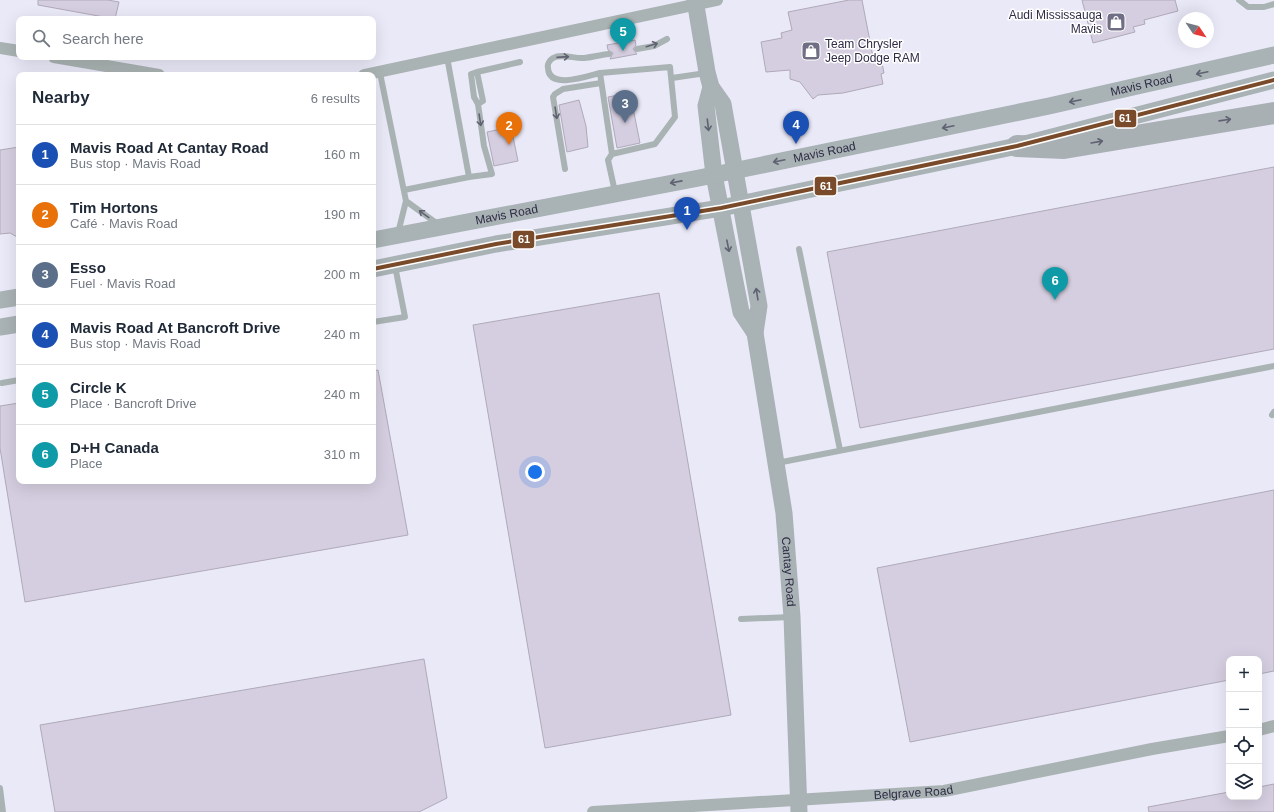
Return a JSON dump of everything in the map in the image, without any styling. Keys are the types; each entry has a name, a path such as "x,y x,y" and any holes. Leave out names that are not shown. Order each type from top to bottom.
{"highway":[{"path":"1017,146 1064,148 1274,114"}],"main road":[{"path":"696,3 709,80"},
{"name":"Mavis Road","path":"376,240 735,171 1049,106 1274,55"},
{"name":"Cantay Road","path":"709,80 723,104 759,306 756,333 784,513 792,617 798,806"},
{"name":"Cantay Road","path":"709,80 706,106 714,175 741,312 756,333"},
{"path":"376,268 496,244 742,204 1017,146 1274,80"},
{"path":"0,300 16,297"},
{"path":"0,327 16,324"}],"street":[{"path":"376,74 696,3 717,0"},
{"path":"0,48 16,51"},
{"path":"71,60 140,72"},
{"path":"1262,729 1274,726"},
{"name":"Belgrave Road","path":"593,812 798,806 944,791 1152,749 1226,737"}],"lane":[{"path":"1239,0 1248,7 1264,7 1274,4"},
{"path":"637,49 654,46 667,39"},
{"path":"608,54 582,58 568,56 554,57 549,63 548,69 550,74 558,80 568,80 600,73 670,67 675,117 655,144 612,154"},
{"path":"446,58 469,177"},
{"path":"404,190 492,174 484,146 478,104 483,100 477,72 520,62"},
{"path":"380,73 406,201 397,236"},
{"path":"600,73 612,154 608,160 616,194"},
{"path":"672,78 709,80"},
{"path":"565,169 554,97 555,94 563,89 601,83"},
{"path":"406,201 442,227"},
{"path":"800,249 840,450"},
{"path":"376,322 405,317 395,265"},
{"path":"776,463 1274,366"},
{"path":"2,383 16,381"},
{"path":"741,619 792,617"},
{"path":"0,788 3,812"}],"building":[{"path":"38,0 108,0 119,2 116,16 98,16 38,5"},
{"path":"849,0 862,0 873,57 876,57 877,59 881,58 884,73 881,74 883,84 843,93 818,95 813,99 800,82 790,79 790,70 766,72 761,42 782,38 781,33 792,30 788,12"},
{"name":"Audi Mississauga Mavis","path":"1082,0 1175,0 1178,11 1144,20 1145,24 1133,27 1135,32 1093,43"},
{"path":"635,40 636,45 633,49 637,54 610,59 613,53 608,50 607,45"},
{"path":"630,93 640,143 617,148 608,97"},
{"path":"579,100 586,126 588,147 567,152 559,105"},
{"path":"511,127 518,161 494,166 487,132"},
{"path":"16,147 16,236 10,233 0,234 0,150"},
{"path":"1274,167 1274,349 860,428 827,252"},
{"path":"659,293 731,715 545,748 473,325"},
{"path":"376,370 378,370 408,535 25,602 0,448 0,406 16,403 16,484 376,484"},
{"path":"1274,490 1274,671 1262,673 1262,656 1226,656 1226,681 910,742 877,568"},
{"path":"424,659 447,798 419,812 55,812 40,725"},
{"path":"1274,784 1274,812 1149,812 1148,807 1226,793 1226,800 1262,800 1262,786"}],"transit line":[{"name":"61","path":"376,268 496,244 721,208 1017,146 1274,80"}],"place":[{"name":"Audi Mississauga Mavis","path":"1116,22"},
{"name":"Circle K","path":"623,51"},
{"name":"Team Chrysler Jeep Dodge RAM","path":"811,51"},
{"name":"Esso","path":"625,123"},
{"name":"Mavis Road At Bancroft Drive","path":"796,144"},
{"name":"Tim Hortons","path":"509,145"},
{"name":"Mavis Road At Cantay Road","path":"687,230"},
{"name":"D+H Canada","path":"1055,300"}]}
